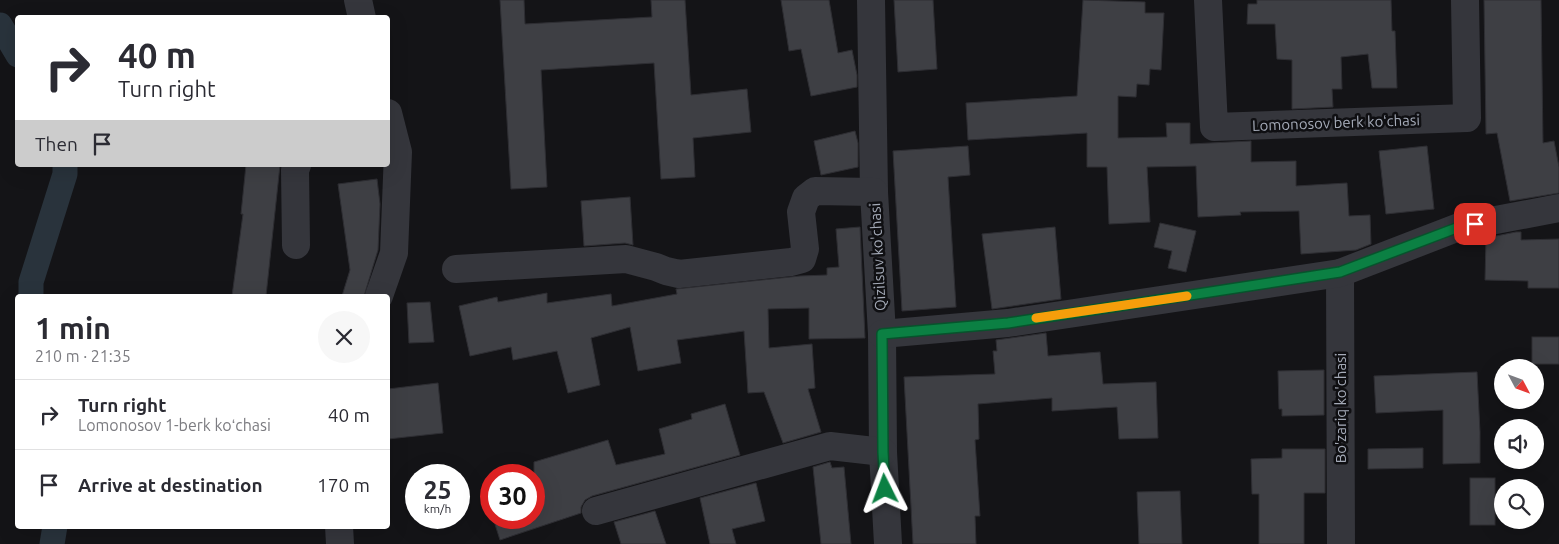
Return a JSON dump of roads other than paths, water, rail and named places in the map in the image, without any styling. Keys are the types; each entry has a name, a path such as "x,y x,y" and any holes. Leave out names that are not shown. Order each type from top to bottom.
{"street":[{"path":"358,0 361,15"},
{"name":"Qizilsuv ko'chasi","path":"871,0 874,192 882,334 883,452 888,544"},
{"name":"Lomonosov berk koʻchasi","path":"1208,0 1214,128 1467,118 1465,0"},
{"path":"380,294 394,253 398,152 390,130"},
{"path":"296,167 296,245"},
{"path":"456,269 626,259 656,267 666,272 679,274 791,262 802,259 805,249 801,212 806,198 815,191 874,192"},
{"path":"882,334 1008,323 1340,272 1459,227 1559,208"},
{"name":"Bo'zariq ko'chasi","path":"1340,272 1341,544"},
{"path":"596,511 830,446 883,452"},
{"path":"339,529 340,544"}],"waterway":[{"path":"0,25 15,50"},
{"path":"31,294 31,282 65,174 65,167"},
{"path":"52,544 54,529"}]}
